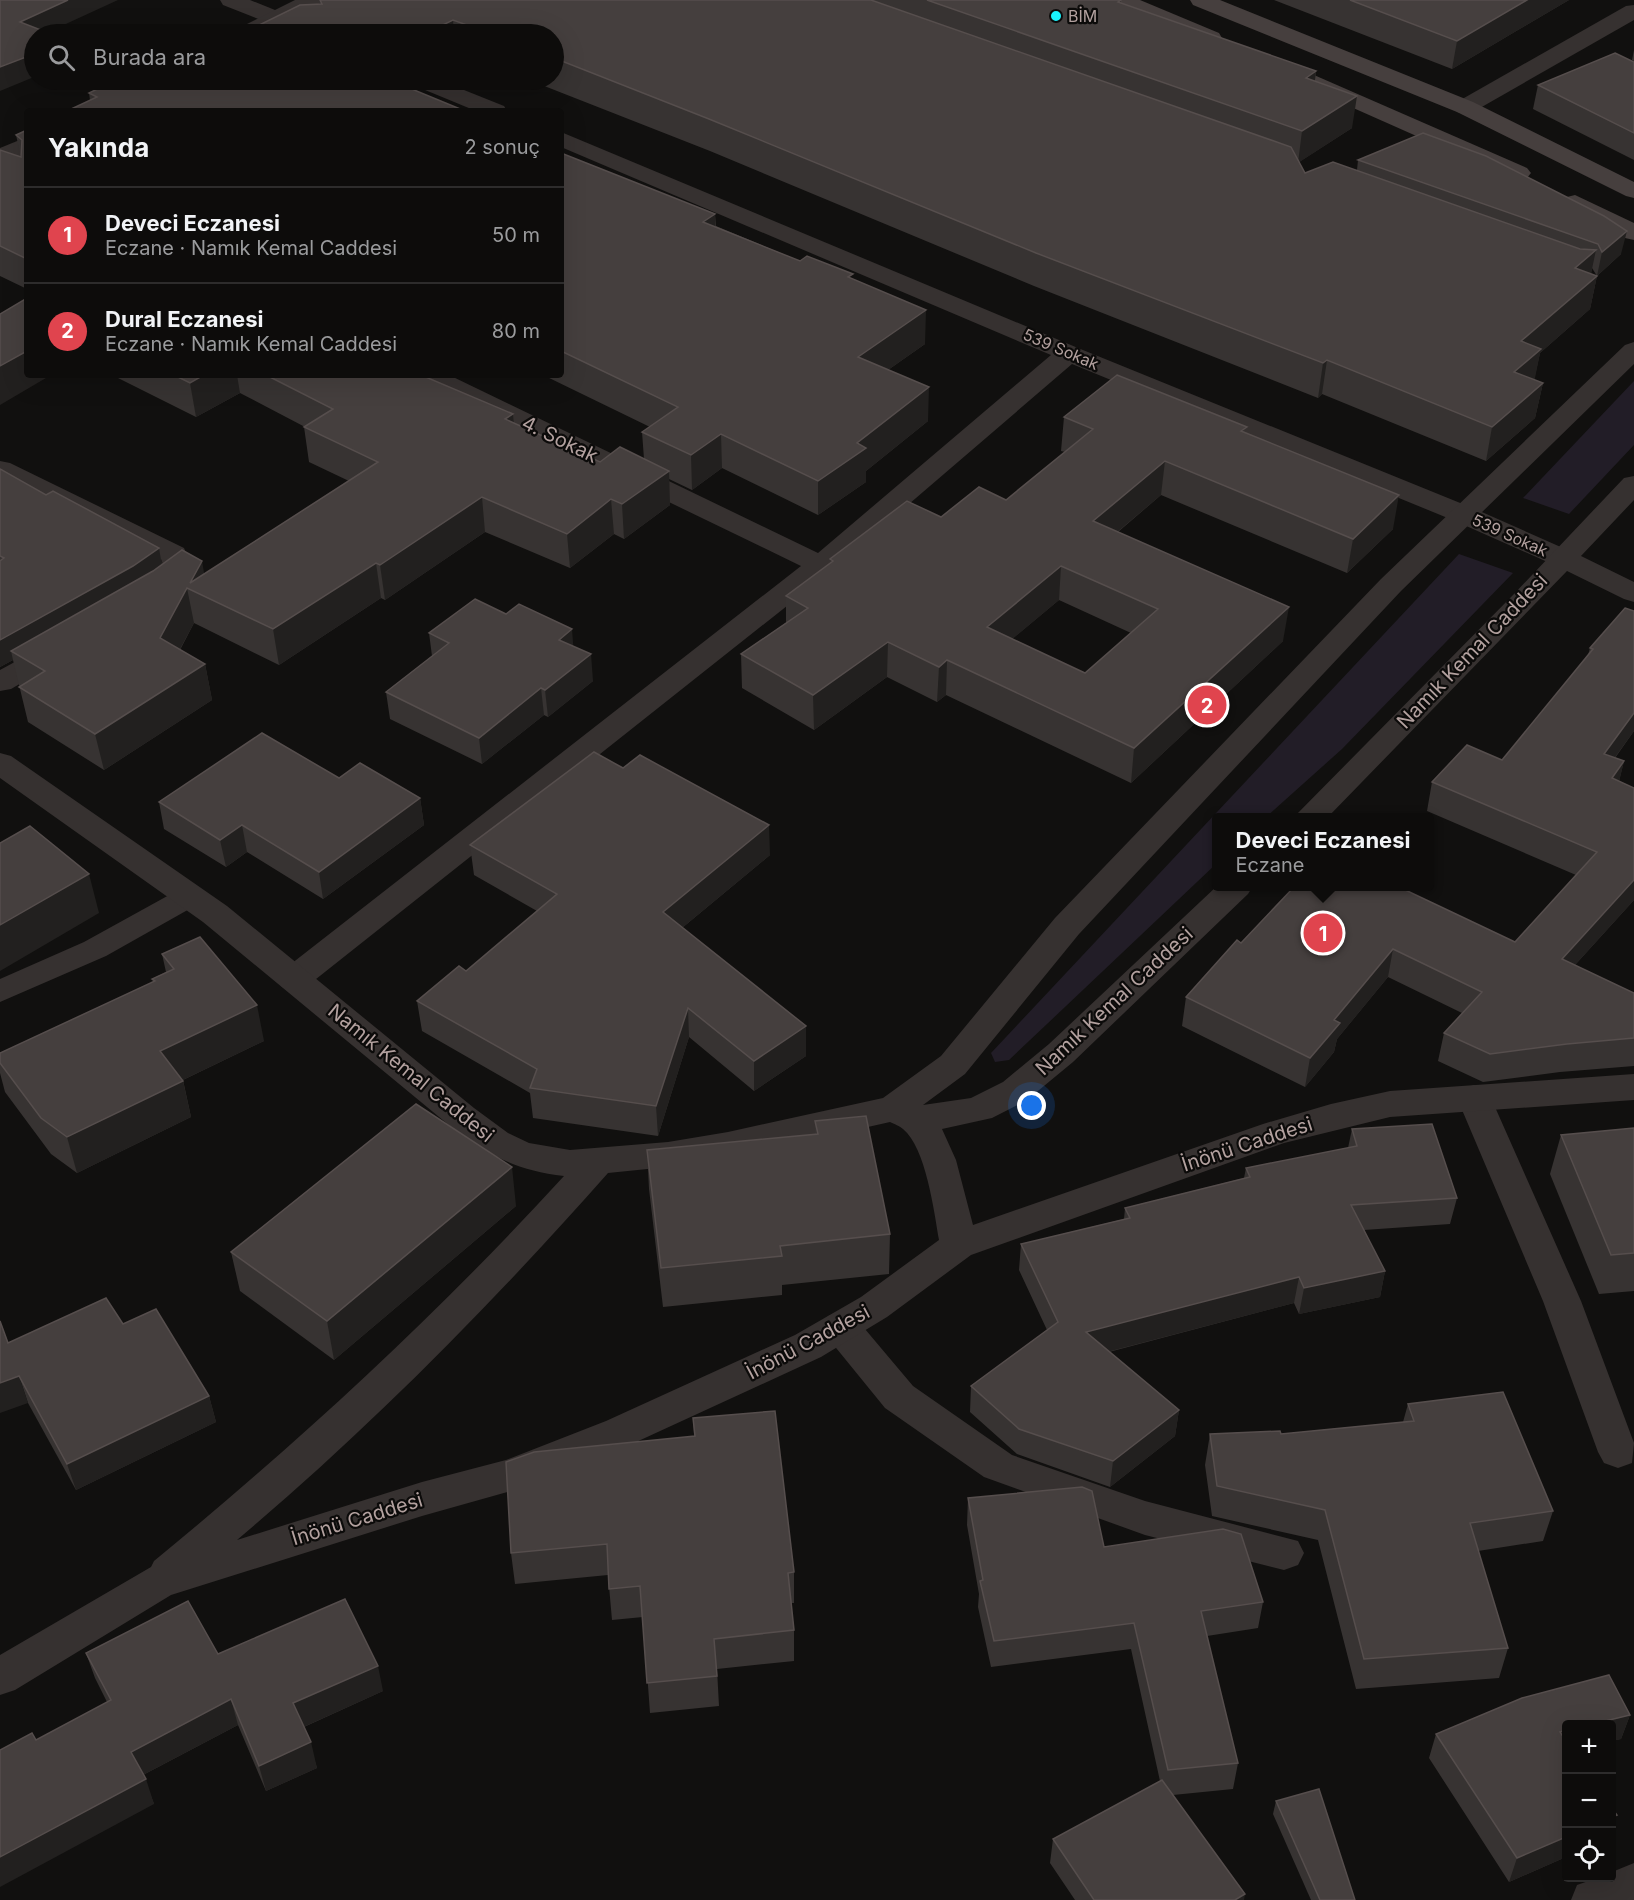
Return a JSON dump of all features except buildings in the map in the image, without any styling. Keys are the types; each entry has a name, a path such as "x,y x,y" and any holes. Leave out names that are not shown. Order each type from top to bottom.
{"main road":[{"path":"1122,0 1229,46"},
{"path":"1201,0 1465,107 1634,191"},
{"path":"1296,74 1486,157 1634,233"}],"street":[{"path":"231,0 289,24"},
{"path":"266,24 311,0"},
{"path":"1465,107 1634,11"},
{"path":"1570,47 1591,58"},
{"path":"445,90 489,108"},
{"name":"539 Sokak","path":"564,139 1069,352 1465,515 1634,592"},
{"path":"0,157 24,145"},
{"path":"958,1245 944,1176 932,1145 904,1114 953,1065 1067,926 1391,585 1634,350"},
{"path":"294,979 821,565 1069,352"},
{"name":"4. Sokak","path":"434,378 821,565"},
{"path":"0,469 174,554 181,575 140,603"},
{"name":"Namık Kemal Caddesi","path":"1313,813 1524,600 1634,484"},
{"path":"0,682 80,637"},
{"name":"Namık Kemal Caddesi","path":"0,763 190,897 294,979 423,1086 496,1142 518,1153 543,1160 570,1163 669,1155 904,1114 948,1116 980,1109 1015,1091 1061,1053 1232,891"},
{"name":"İnönü Caddesi","path":"0,1677 158,1581 422,1499 511,1475 620,1432 808,1347 874,1308 958,1245 1275,1133 1332,1117 1390,1104 1634,1087"},
{"path":"1474,1098 1563,1301 1618,1452"},
{"path":"158,1581 306,1456 396,1371 493,1278 598,1161"},
{"path":"841,1327 899,1397 998,1466 1145,1518 1284,1553"},
{"path":"1593,1900 1634,1884"}],"lane":[{"path":"0,991 95,949 190,897"}],"shaded area":[{"path":"1634,381 1634,445 1569,514 1523,498"},
{"path":"1459,554 1513,573 1342,749 1270,813 1216,813"},
{"path":"1212,817 1212,868 1009,1060 995,1062 991,1053"}],"place":[{"name":"BİM","path":"1056,16"},
{"name":"Dural Eczanesi","path":"1207,705"},
{"name":"Deveci Eczanesi","path":"1323,933"}]}
